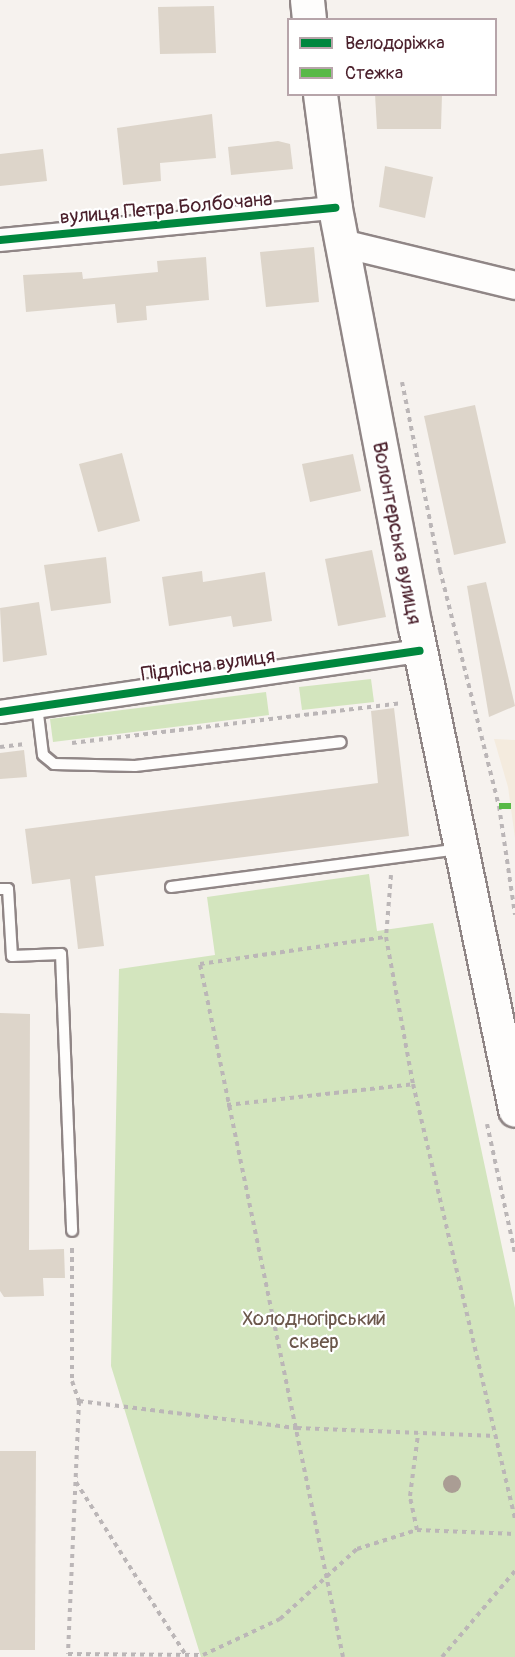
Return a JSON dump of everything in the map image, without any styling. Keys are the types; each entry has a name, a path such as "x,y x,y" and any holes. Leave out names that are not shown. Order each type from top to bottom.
{"main road":[{"path":"307,0 309,18"},
{"name":"Волонтерська вулиця","path":"320,96 335,208 420,651 459,849 515,1110"}],"street":[{"name":"вулиця Петра Болбочана","path":"0,240 335,208"},
{"path":"342,243 515,285"},
{"name":"Підлісна вулиця","path":"0,712 420,651"}],"lane":[{"path":"37,706 43,755 54,764 135,766 341,742"},
{"path":"171,887 459,849"},
{"path":"0,889 8,889 12,956 61,954 72,1231"}],"path":[{"path":"401,377 440,570 500,806 515,915"},
{"path":"0,747 42,745 402,703"},
{"path":"393,858 386,937 414,1084 515,1520"},
{"path":"343,1657 297,1428 227,1105 200,964 386,937"},
{"path":"227,1105 414,1084"},
{"path":"72,1231 72,1381 79,1401 68,1654 204,1656 280,1618 325,1573 357,1549 417,1530 515,1534"},
{"path":"79,1401 297,1428 496,1436"},
{"path":"417,1530 410,1496 418,1434"},
{"path":"75,1481 186,1656"},
{"path":"442,1657 515,1571"}],"shaded area":[{"path":"494,739 515,740 515,838 508,787"}],"green space":[{"path":"371,679 374,702 302,710 299,687"},
{"path":"266,692 269,715 53,742 50,719"},
{"name":"Холодногірський сквер","path":"369,874 377,931 433,923 515,1308 515,1657 201,1657 111,1366 119,969 215,955 207,897"}],"building":[{"path":"214,6 216,53 160,54 158,7"},
{"path":"375,96 442,96 441,129 377,129"},
{"path":"212,114 216,158 160,163 161,181 123,185 117,128"},
{"path":"278,141 290,144 293,169 231,175 228,147"},
{"path":"43,149 47,181 0,186 0,154"},
{"path":"385,166 433,177 425,218 379,207"},
{"path":"314,247 319,302 266,307 260,252"},
{"path":"206,257 209,300 146,306 147,320 117,323 115,304 26,312 23,275 82,272 83,279 158,272 157,261"},
{"path":"475,405 506,543 454,555 424,416"},
{"path":"122,453 140,521 98,532 79,464"},
{"path":"353,454 361,491 310,502 302,464"},
{"path":"372,550 386,617 338,626 325,559"},
{"path":"106,557 111,603 51,611 44,565"},
{"path":"202,571 203,582 265,572 272,621 233,627 231,616 169,626 162,577"},
{"path":"486,582 515,706 489,717 467,586"},
{"path":"39,602 47,655 3,662 0,608"},
{"path":"394,708 409,836 95,876 104,946 78,949 70,879 32,884 25,829 378,783 371,711"},
{"path":"24,750 27,777 0,779 0,753"},
{"path":"0,1013 30,1014 29,1250 64,1249 65,1278 43,1278 44,1296 4,1297 0,1291"},
{"path":"0,1451 36,1451 35,1650 0,1650"}],"marked path":[{"path":"499,806 515,806"}],"cycle path":[{"path":"0,240 335,208"},
{"path":"0,712 420,651"}]}
